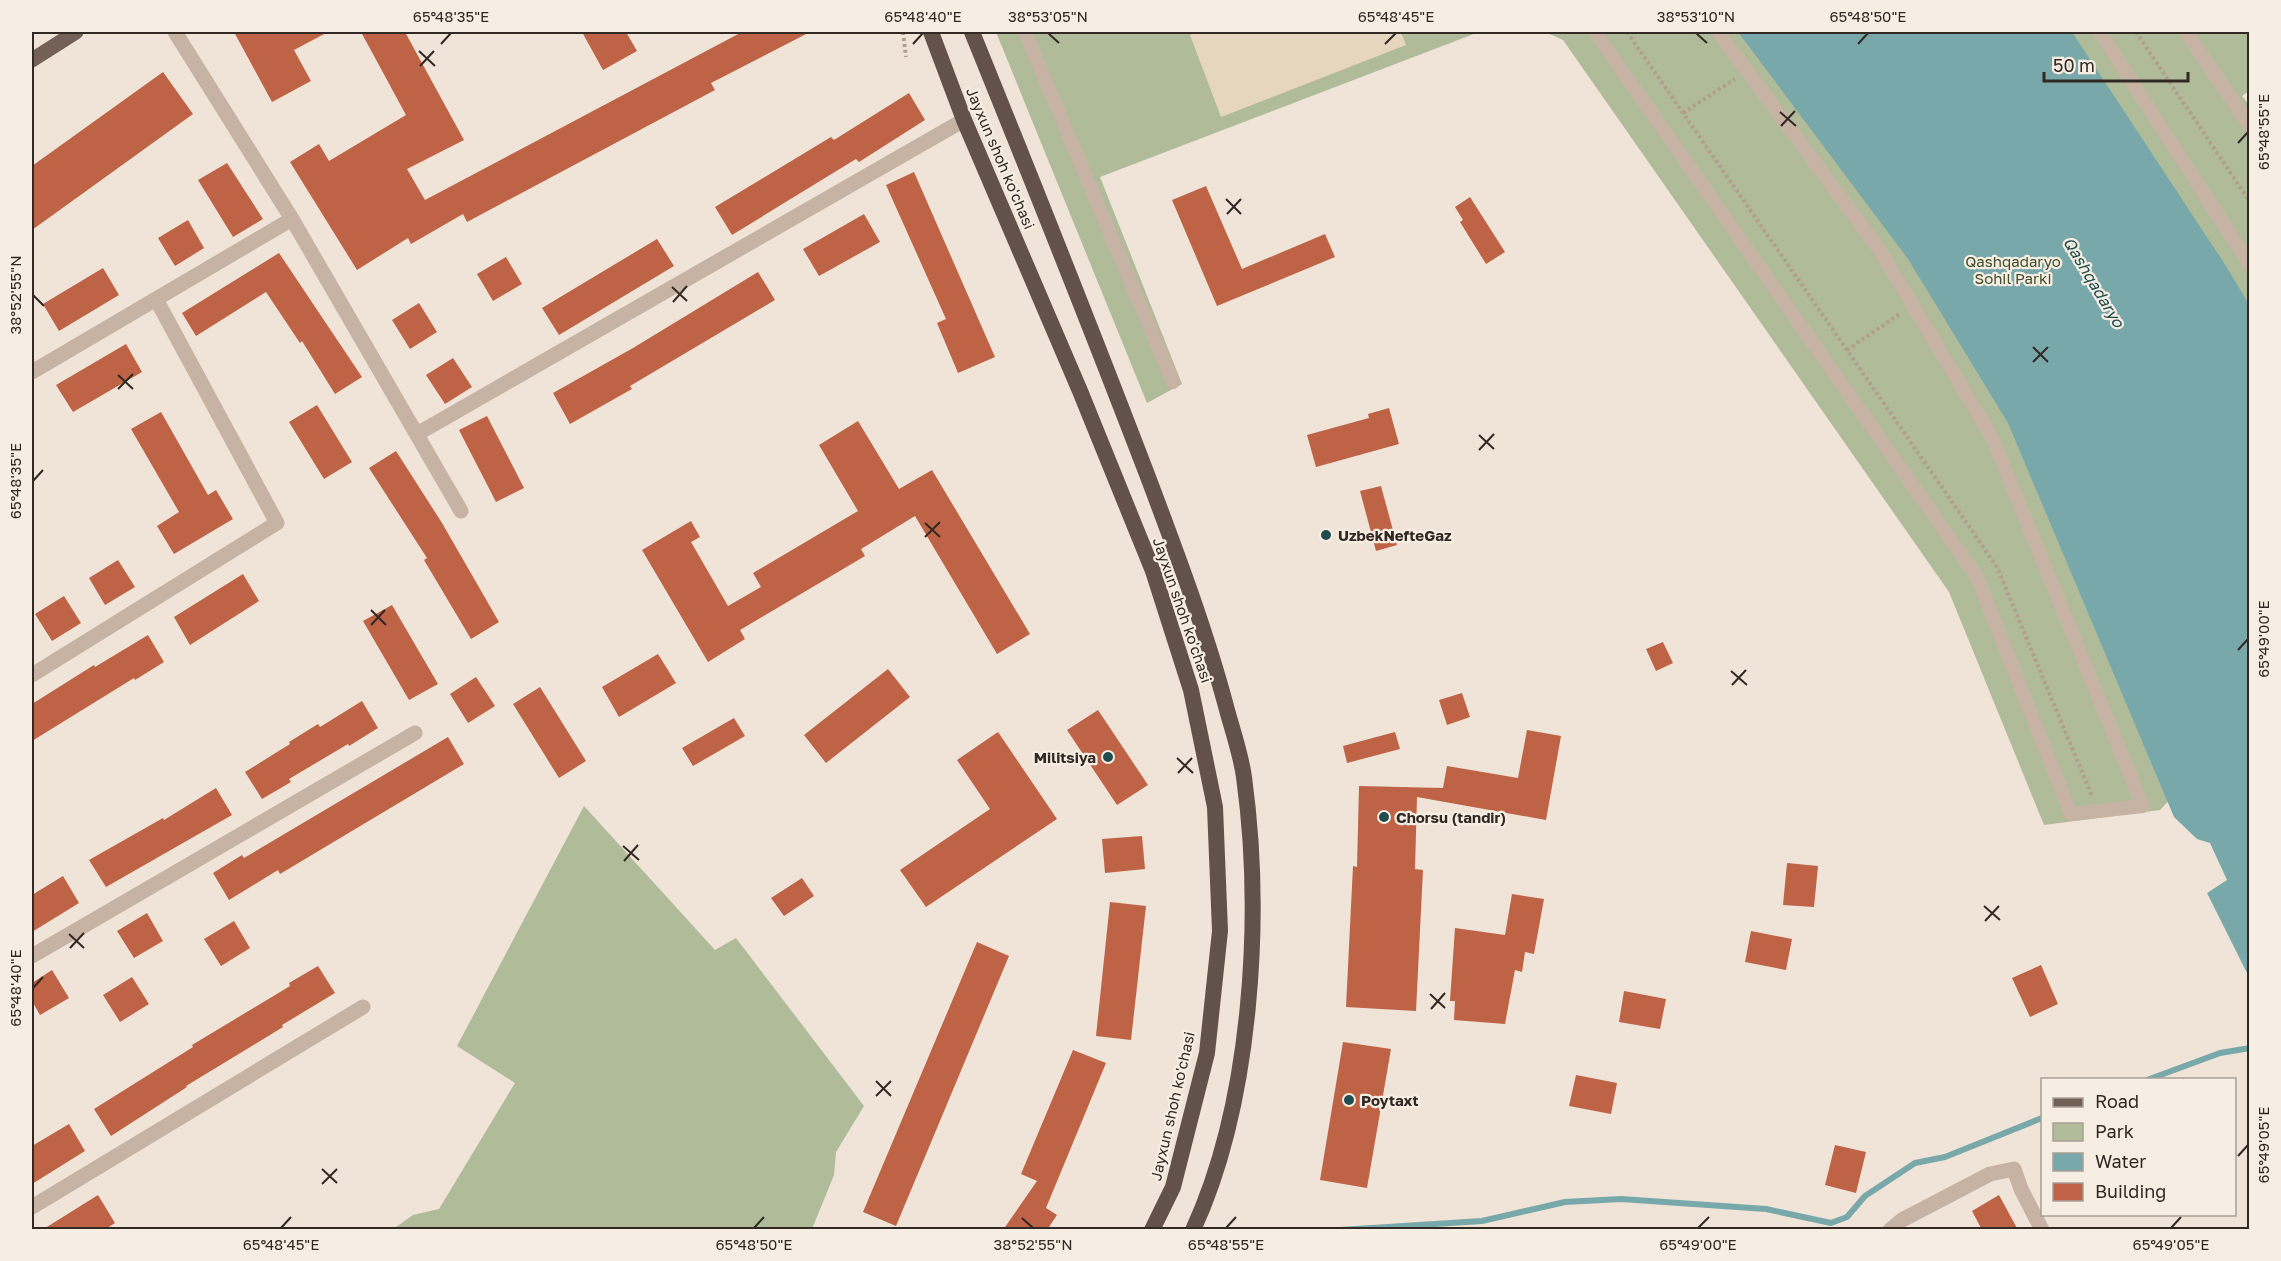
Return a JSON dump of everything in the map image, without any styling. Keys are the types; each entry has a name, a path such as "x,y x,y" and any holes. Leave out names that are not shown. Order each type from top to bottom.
{"highway":[{"name":"Jayxun shoh ko'chasi","path":"932,32 964,120 1080,391 1153,571 1191,690 1215,807 1220,931 1207,1053 1173,1187 1152,1230"},
{"name":"Jayxun shoh ko'chasi","path":"972,32 1066,264 1182,566 1219,680 1244,774 1251,854 1252,941 1243,1044 1225,1137 1206,1202 1193,1230"}],"main road":[{"path":"32,60 76,32"}],"street":[{"path":"175,32 292,219 461,511"},
{"path":"1025,32 1173,382"},
{"path":"1595,32 1977,577 2071,814 2143,806 1992,437 1879,249 1718,32"},
{"path":"2100,32 2250,265"},
{"path":"2186,32 2250,126"},
{"path":"417,434 964,120"},
{"path":"32,372 292,219"},
{"path":"32,675 277,523 156,299"},
{"path":"32,956 415,733"},
{"path":"32,1207 363,1007"},
{"path":"1890,1230 1902,1220 1990,1174 2014,1169 2021,1189 2042,1230"}],"path":[{"path":"903,32 906,57"},
{"path":"2136,32 2250,202"},
{"path":"1683,113 1747,71"},
{"path":"1847,350 1913,305"}],"green space":[{"path":"996,32 1479,32 1100,177 1182,384 1147,403"},
{"name":"Qashqadaryo Sohil Parki","path":"1545,32 2249,32 2249,91 2242,96 2250,106 2249,717 2160,810 2044,825 1949,592 1563,40"},
{"path":"584,806 715,950 736,938 864,1106 836,1152 834,1175 812,1229 393,1229 413,1215 439,1209 515,1083 457,1046"}],"shaded area":[{"path":"1199,32 1401,32 1406,45 1221,117 1190,35"}],"water":[{"name":"Qashqadaryo","path":"1738,32 2072,32 2249,304 2249,977 2207,893 2227,880 2210,843 2197,839 2174,817 2008,423 1908,259"}],"building":[{"path":"234,32 328,32 294,50 311,81 272,102"},
{"path":"361,32 405,32 464,140 407,169 425,200 742,32 810,32 711,83 715,90 467,222 463,214 411,244 408,238 357,270 290,162 319,144 329,161 406,115"},
{"path":"582,32 626,32 637,51 603,70"},
{"path":"163,72 193,114 32,230 32,166"},
{"path":"909,93 925,120 859,162 856,159 732,235 715,207 831,137 834,140"},
{"path":"227,163 263,219 233,237 198,180"},
{"path":"914,172 995,357 958,373 937,323 946,319 886,185"},
{"path":"1206,186 1242,269 1325,234 1335,257 1217,306 1172,200"},
{"path":"1470,197 1505,252 1486,264 1460,222 1463,220 1455,207"},
{"path":"864,214 880,242 819,276 803,249"},
{"path":"188,220 204,248 175,266 158,238"},
{"path":"657,239 674,266 559,335 542,308"},
{"path":"279,253 362,377 335,394 302,341 300,343 266,292 196,336 182,313"},
{"path":"506,257 522,284 493,301 477,274"},
{"path":"103,268 119,295 59,331 43,304"},
{"path":"758,272 775,300 630,386 632,389 570,424 553,393 633,348"},
{"path":"419,303 437,332 410,349 392,320"},
{"path":"126,344 142,372 73,412 56,385"},
{"path":"453,358 472,387 445,404 426,375"},
{"path":"317,405 352,462 324,479 289,422"},
{"path":"1389,408 1399,444 1316,467 1307,435 1369,418 1368,414"},
{"path":"161,412 208,495 216,490 233,519 174,554 157,526 179,512 131,429"},
{"path":"487,416 524,488 496,502 459,430"},
{"path":"858,421 899,489 932,470 1030,634 997,654 915,516 861,549 865,556 740,630 745,639 708,662 642,550 691,521 700,537 691,542 728,606 761,587 753,573 858,511 819,445"},
{"path":"396,451 442,523 499,622 471,639 424,560 427,558 369,468"},
{"path":"1381,486 1397,545 1376,551 1360,491"},
{"path":"118,560 135,587 105,605 89,578"},
{"path":"243,574 259,601 190,645 174,617"},
{"path":"64,596 81,623 52,641 35,614"},
{"path":"392,605 438,684 409,700 363,621"},
{"path":"148,635 164,662 32,741 32,704 94,665 95,667"},
{"path":"1663,642 1673,663 1656,671 1646,649"},
{"path":"658,654 676,683 619,717 602,687"},
{"path":"888,669 910,697 826,763 804,735"},
{"path":"476,677 495,706 468,723 450,694"},
{"path":"540,687 586,761 559,778 513,704"},
{"path":"1462,693 1470,717 1447,725 1439,700"},
{"path":"362,701 378,728 289,779 291,782 262,799 245,772 318,724 320,727"},
{"name":"Militsiya","path":"1098,710 1148,785 1117,805 1067,730"},
{"path":"734,718 745,736 693,766 682,748"},
{"path":"1527,730 1561,736 1546,820 1417,797 1415,869 1423,870 1416,1011 1346,1007 1353,866 1357,867 1359,786 1443,788 1447,766 1518,778"},
{"path":"998,732 1057,819 926,907 900,870 990,809 957,760"},
{"path":"1395,732 1400,749 1347,763 1343,746"},
{"path":"448,737 464,764 280,874 278,870 229,900 213,873 242,855 244,858"},
{"path":"216,788 232,815 106,887 89,860 163,818 164,820"},
{"path":"1142,836 1145,869 1105,873 1102,839"},
{"path":"1787,863 1818,866 1814,907 1783,905"},
{"path":"63,876 79,903 32,932 32,895"},
{"path":"802,878 814,896 784,916 771,898"},
{"path":"1512,894 1544,899 1534,954 1525,952 1522,972 1515,970 1505,1024 1454,1020 1455,1001 1450,1001 1455,928 1505,935"},
{"path":"1110,902 1146,906 1131,1040 1096,1036"},
{"path":"147,913 163,941 134,958 117,931"},
{"path":"234,921 250,948 221,966 204,939"},
{"path":"1751,931 1792,939 1786,970 1745,962"},
{"path":"977,942 1009,956 896,1226 863,1212"},
{"path":"2041,965 2058,1004 2030,1017 2012,978"},
{"path":"318,966 335,993 111,1136 94,1109"},
{"path":"52,970 69,998 40,1015 32,1001 32,983"},
{"path":"132,977 149,1004 120,1022 103,995"},
{"path":"1624,991 1666,999 1660,1029 1619,1022"},
{"path":"1343,1042 1391,1049 1367,1188 1320,1180"},
{"path":"1073,1050 1106,1063 1046,1208 1057,1215 1047,1230 1003,1230 1037,1181 1021,1174"},
{"path":"1576,1075 1617,1083 1611,1114 1569,1106"},
{"path":"69,1124 85,1151 32,1184 32,1146"},
{"path":"1835,1145 1866,1152 1856,1193 1825,1185"},
{"path":"98,1195 115,1223 104,1230 42,1230"},
{"path":"1999,1195 2018,1230 1982,1230 1972,1211"}],"waterway":[{"path":"2152,1078 2220,1053 2250,1048"},
{"path":"1340,1230 1482,1221 1565,1202 1621,1199 1766,1209 1831,1223 1847,1217 1865,1196 1915,1163 1945,1157 2041,1118"}],"place":[{"name":"UzbekNefteGaz","path":"1326,535"},
{"name":"Militsiya","path":"1108,757"},
{"name":"Chorsu (tandir)","path":"1384,817"},
{"name":"Poytaxt","path":"1349,1100"}]}
